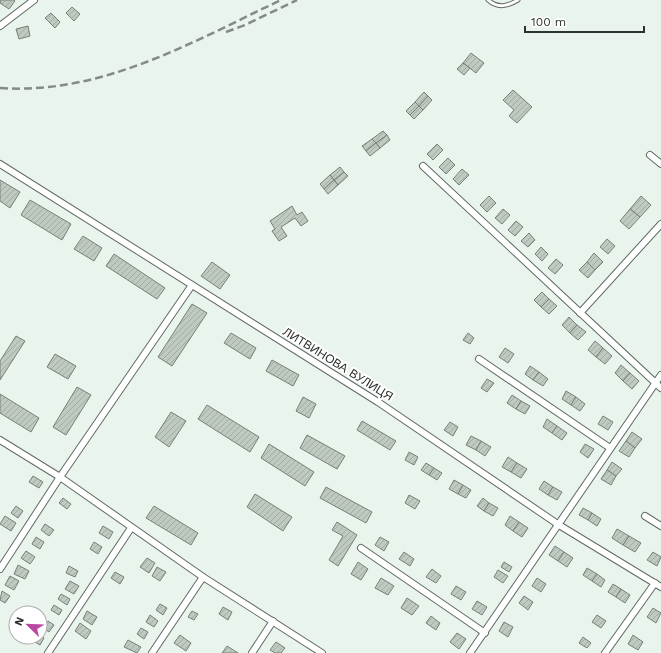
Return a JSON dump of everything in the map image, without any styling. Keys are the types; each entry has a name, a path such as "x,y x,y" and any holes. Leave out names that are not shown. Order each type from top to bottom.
{"street":[{"path":"1,24 34,0"},
{"path":"650,155 661,164"},
{"name":"ЛИТВИНОВА ВУЛИЦЯ","path":"0,164 378,402 558,525 661,587"},
{"path":"423,166 661,388"},
{"path":"580,313 661,224"},
{"path":"0,569 60,478 192,285"},
{"path":"479,359 610,448"},
{"path":"470,653 661,375"},
{"path":"0,440 60,478 203,577 322,653"},
{"path":"645,516 661,526"},
{"path":"48,653 131,528"},
{"path":"360,548 485,633"},
{"path":"152,653 203,577"},
{"path":"605,653 655,583"},
{"path":"252,653 273,621"}],"lane":[{"path":"488,0 499,5 507,6 518,0"}],"building":[{"path":"1,0 15,1 9,9 0,3"},
{"path":"72,7 80,14 74,21 66,13"},
{"path":"51,13 60,22 55,28 45,18"},
{"path":"28,26 30,36 19,39 16,29"},
{"path":"471,53 484,63 476,73 463,63"},
{"path":"463,63 470,68 464,75 457,69"},
{"path":"513,90 532,107 517,123 509,116 514,110 503,100"},
{"path":"424,92 428,96 419,106 415,102"},
{"path":"428,96 432,100 423,110 419,106"},
{"path":"415,102 419,106 410,115 406,111"},
{"path":"419,106 423,110 414,119 410,115"},
{"path":"383,131 387,135 376,143 372,139"},
{"path":"387,135 390,140 380,148 376,143"},
{"path":"372,139 376,143 366,151 362,146"},
{"path":"376,143 380,148 370,156 366,151"},
{"path":"437,144 443,150 433,160 427,154"},
{"path":"448,158 455,165 446,174 439,167"},
{"path":"340,167 344,172 334,180 330,175"},
{"path":"462,169 469,175 459,185 453,179"},
{"path":"344,172 348,176 338,185 334,180"},
{"path":"330,175 334,180 324,189 320,184"},
{"path":"0,180 20,192 10,208 0,201"},
{"path":"334,180 338,185 328,194 324,189"},
{"path":"489,196 496,203 487,212 480,205"},
{"path":"641,196 651,205 640,217 630,209"},
{"path":"30,200 71,224 62,240 21,215"},
{"path":"292,206 297,215 302,212 308,221 301,226 295,218 281,227 287,236 279,241 272,231 275,229 270,221"},
{"path":"503,209 510,215 502,224 495,218"},
{"path":"630,209 640,217 629,229 620,221"},
{"path":"516,221 523,227 515,236 508,230"},
{"path":"529,233 535,240 528,247 521,241"},
{"path":"83,236 102,248 94,261 74,249"},
{"path":"607,239 615,246 608,254 600,247"},
{"path":"541,247 548,254 542,261 535,254"},
{"path":"594,253 603,262 595,270 587,262"},
{"path":"114,254 165,288 157,299 106,266"},
{"path":"556,259 563,265 555,274 548,268"},
{"path":"212,262 230,275 220,289 201,276"},
{"path":"587,262 595,270 588,278 579,270"},
{"path":"542,292 549,299 541,307 534,300"},
{"path":"549,299 557,306 549,314 541,307"},
{"path":"192,304 207,313 172,366 158,357"},
{"path":"569,317 577,325 570,333 562,325"},
{"path":"577,325 586,332 578,340 570,333"},
{"path":"231,333 256,348 250,359 224,343"},
{"path":"468,333 474,338 470,344 463,340"},
{"path":"16,336 25,341 0,380 0,361"},
{"path":"595,341 603,348 596,357 588,350"},
{"path":"505,348 514,354 508,363 499,357"},
{"path":"603,348 612,356 605,364 596,357"},
{"path":"55,354 76,366 68,379 47,367"},
{"path":"272,360 299,375 293,386 266,371"},
{"path":"621,365 630,373 623,381 615,373"},
{"path":"530,366 539,372 533,380 525,374"},
{"path":"539,372 548,379 543,386 533,380"},
{"path":"630,373 639,381 632,389 623,381"},
{"path":"487,379 494,383 487,392 481,388"},
{"path":"77,387 91,395 66,435 53,427"},
{"path":"566,391 576,397 571,405 562,399"},
{"path":"0,394 39,418 31,432 0,413"},
{"path":"512,395 521,401 516,409 507,403"},
{"path":"303,397 316,404 309,418 296,411"},
{"path":"576,397 585,404 580,411 571,405"},
{"path":"521,401 530,406 525,414 516,409"},
{"path":"207,405 259,437 250,452 198,419"},
{"path":"171,412 186,421 169,447 155,437"},
{"path":"603,416 613,422 608,430 598,424"},
{"path":"547,419 557,426 552,433 543,427"},
{"path":"362,421 396,441 390,450 357,430"},
{"path":"450,422 458,427 453,436 444,430"},
{"path":"557,426 567,433 562,440 552,433"},
{"path":"632,432 642,439 635,448 626,441"},
{"path":"307,435 345,456 337,469 300,448"},
{"path":"471,436 481,441 476,450 466,445"},
{"path":"481,441 491,447 485,456 476,450"},
{"path":"626,441 635,448 629,457 619,451"},
{"path":"269,444 314,472 305,486 261,458"},
{"path":"585,444 594,449 588,458 580,452"},
{"path":"409,452 418,457 414,465 405,460"},
{"path":"508,457 517,463 511,472 502,467"},
{"path":"612,462 622,469 616,476 607,470"},
{"path":"426,463 434,468 429,475 421,470"},
{"path":"517,463 527,469 521,478 511,472"},
{"path":"434,468 442,473 437,480 429,475"},
{"path":"607,470 616,476 611,485 601,479"},
{"path":"33,476 43,482 39,488 29,482"},
{"path":"454,480 463,485 458,494 449,489"},
{"path":"544,481 553,487 548,495 539,489"},
{"path":"463,485 471,490 466,498 458,494"},
{"path":"326,487 372,512 366,523 320,498"},
{"path":"553,487 562,492 557,500 548,495"},
{"path":"255,494 292,517 283,531 247,507"},
{"path":"409,495 420,501 415,509 405,503"},
{"path":"63,498 71,504 67,509 59,503"},
{"path":"483,498 489,503 484,511 477,506"},
{"path":"489,503 498,508 493,516 484,511"},
{"path":"16,506 23,511 18,518 11,513"},
{"path":"154,506 198,533 191,545 146,518"},
{"path":"583,508 592,513 588,520 579,515"},
{"path":"592,513 601,519 597,526 588,520"},
{"path":"5,516 16,523 11,531 0,524"},
{"path":"510,516 519,522 513,531 505,525"},
{"path":"337,522 357,535 338,566 329,560 343,536 332,530"},
{"path":"519,522 528,528 522,537 513,531"},
{"path":"45,524 54,530 49,536 41,530"},
{"path":"103,526 113,532 109,539 99,533"},
{"path":"617,529 629,536 623,545 612,538"},
{"path":"629,536 641,543 635,552 623,545"},
{"path":"36,537 44,542 40,549 32,544"},
{"path":"380,537 389,542 384,551 375,545"},
{"path":"94,542 102,547 98,554 90,549"},
{"path":"555,546 564,552 558,561 549,555"},
{"path":"26,551 35,557 30,564 21,558"},
{"path":"404,552 414,559 410,566 399,559"},
{"path":"564,552 573,558 567,567 558,561"},
{"path":"653,552 661,557 657,566 647,560"},
{"path":"147,558 155,563 149,573 140,567"},
{"path":"358,562 368,569 361,580 351,574"},
{"path":"504,562 512,567 509,572 501,567"},
{"path":"18,565 29,571 25,579 14,574"},
{"path":"69,566 78,571 75,577 66,573"},
{"path":"157,567 166,572 160,581 152,576"},
{"path":"587,568 597,574 592,581 583,575"},
{"path":"432,569 441,576 436,583 426,577"},
{"path":"498,570 508,576 503,583 494,577"},
{"path":"115,572 124,577 120,584 111,578"},
{"path":"597,574 605,580 601,587 592,581"},
{"path":"10,576 19,581 14,590 5,585"},
{"path":"381,578 394,586 388,595 375,588"},
{"path":"537,578 546,584 541,592 532,586"},
{"path":"70,581 79,586 74,594 65,589"},
{"path":"613,584 621,589 616,597 608,592"},
{"path":"456,586 466,592 461,600 451,594"},
{"path":"621,589 630,595 625,603 616,597"},
{"path":"2,591 10,596 5,603 0,600"},
{"path":"61,594 70,599 67,605 58,599"},
{"path":"524,596 533,602 528,610 519,603"},
{"path":"407,598 419,606 412,615 401,608"},
{"path":"477,601 487,607 482,615 472,609"},
{"path":"160,604 167,608 163,615 156,610"},
{"path":"54,605 62,610 59,615 51,610"},
{"path":"223,607 232,612 228,620 219,614"},
{"path":"653,608 661,613 656,623 647,617"},
{"path":"87,611 97,617 92,625 83,619"},
{"path":"192,611 198,614 194,620 188,617"},
{"path":"150,615 158,621 154,627 146,622"},
{"path":"597,615 606,621 601,628 592,622"},
{"path":"431,616 440,623 436,630 426,623"},
{"path":"48,621 54,625 48,631"},
{"path":"504,622 513,627 508,637 499,631"},
{"path":"80,623 91,631 86,639 75,631"},
{"path":"141,628 148,632 144,639 137,634"},
{"path":"457,633 466,639 459,649 450,642"},
{"path":"180,635 191,643 186,651 174,643"},
{"path":"633,635 643,642 638,650 628,644"},
{"path":"583,637 591,643 587,648 579,643"},
{"path":"128,640 141,647 137,653 124,647"},
{"path":"276,642 285,648 281,653 275,653 270,650"},
{"path":"227,646 238,653 222,653"}],"railway":[{"path":"0,88 38,88 74,83 110,74 180,48 281,0"},
{"path":"226,32 245,25 297,0"}]}
